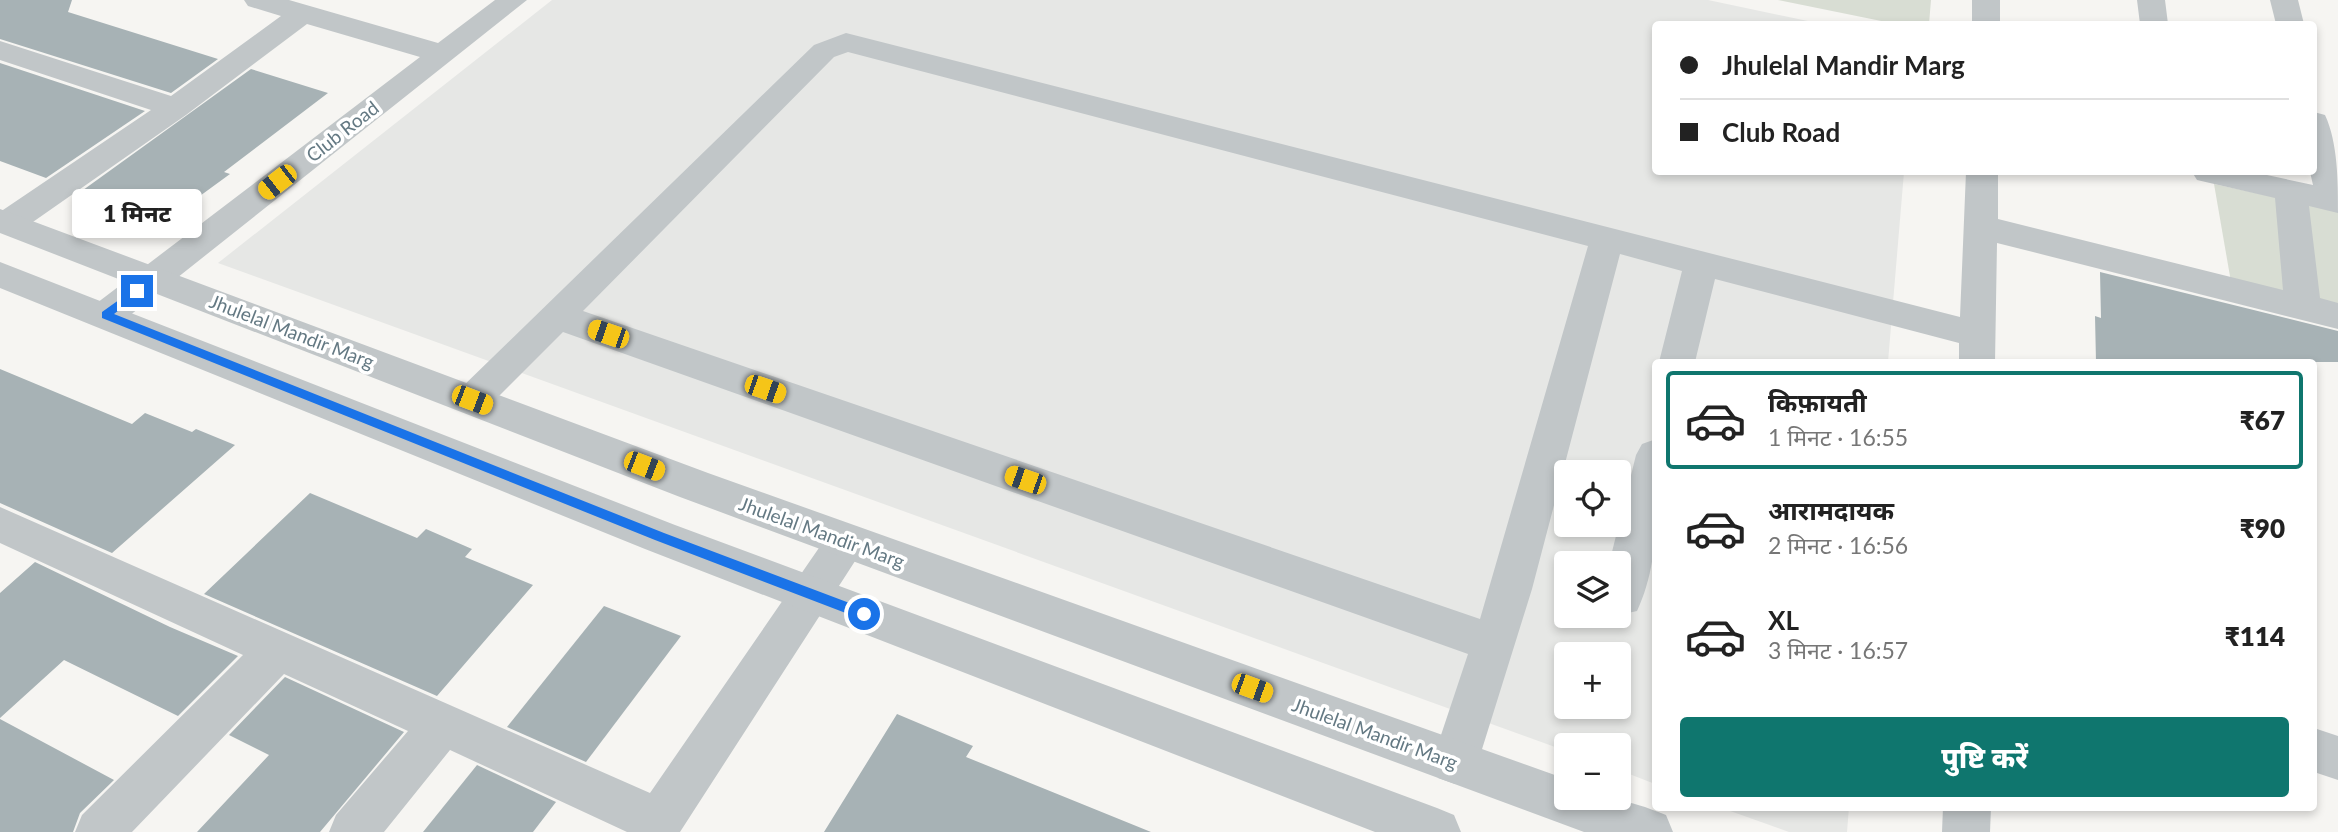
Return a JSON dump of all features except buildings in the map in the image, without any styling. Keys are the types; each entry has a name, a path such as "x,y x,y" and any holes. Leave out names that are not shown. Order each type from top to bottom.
{"street":[{"path":"258,0 442,54"},
{"name":"Club Road","path":"106,315 513,0"},
{"path":"1986,0 1986,21"},
{"path":"2151,0 2154,21"},
{"path":"2284,0 2289,21"},
{"path":"4,222 174,108 303,13"},
{"path":"472,400 824,51 846,42 1701,263 1978,348 1982,175"},
{"path":"0,50 174,108"},
{"path":"2220,175 2335,202 2317,133"},
{"path":"2291,191 2303,307"},
{"name":"Jhulelal Mandir Marg","path":"4,222 847,541 1648,832"},
{"path":"1981,227 2338,316"},
{"path":"1455,762 1493,643 1607,239"},
{"path":"1678,359 1701,263"},
{"path":"0,274 812,595 1437,832"},
{"path":"556,316 1493,643"},
{"path":"1631,560 1652,472"},
{"path":"0,525 442,724 655,827 847,541"},
{"path":"99,832 276,650"},
{"path":"353,832 442,724"},
{"path":"2317,751 2338,758"},
{"path":"1966,832 1967,811"}],"shaded area":[{"path":"552,0 1708,0 1808,21 1652,21 1652,175 1904,175 1888,359 1652,359 1652,783 1631,775 1631,733 1554,733 1554,747 218,263"},
{"path":"1778,0 1931,0 1929,21 1881,21"},
{"path":"2214,184 2338,211 2338,307 2231,282"},
{"path":"1730,811 1849,811 1847,832 1789,832"}],"route":[{"path":"137,291 106,315 660,537 864,614"}]}
